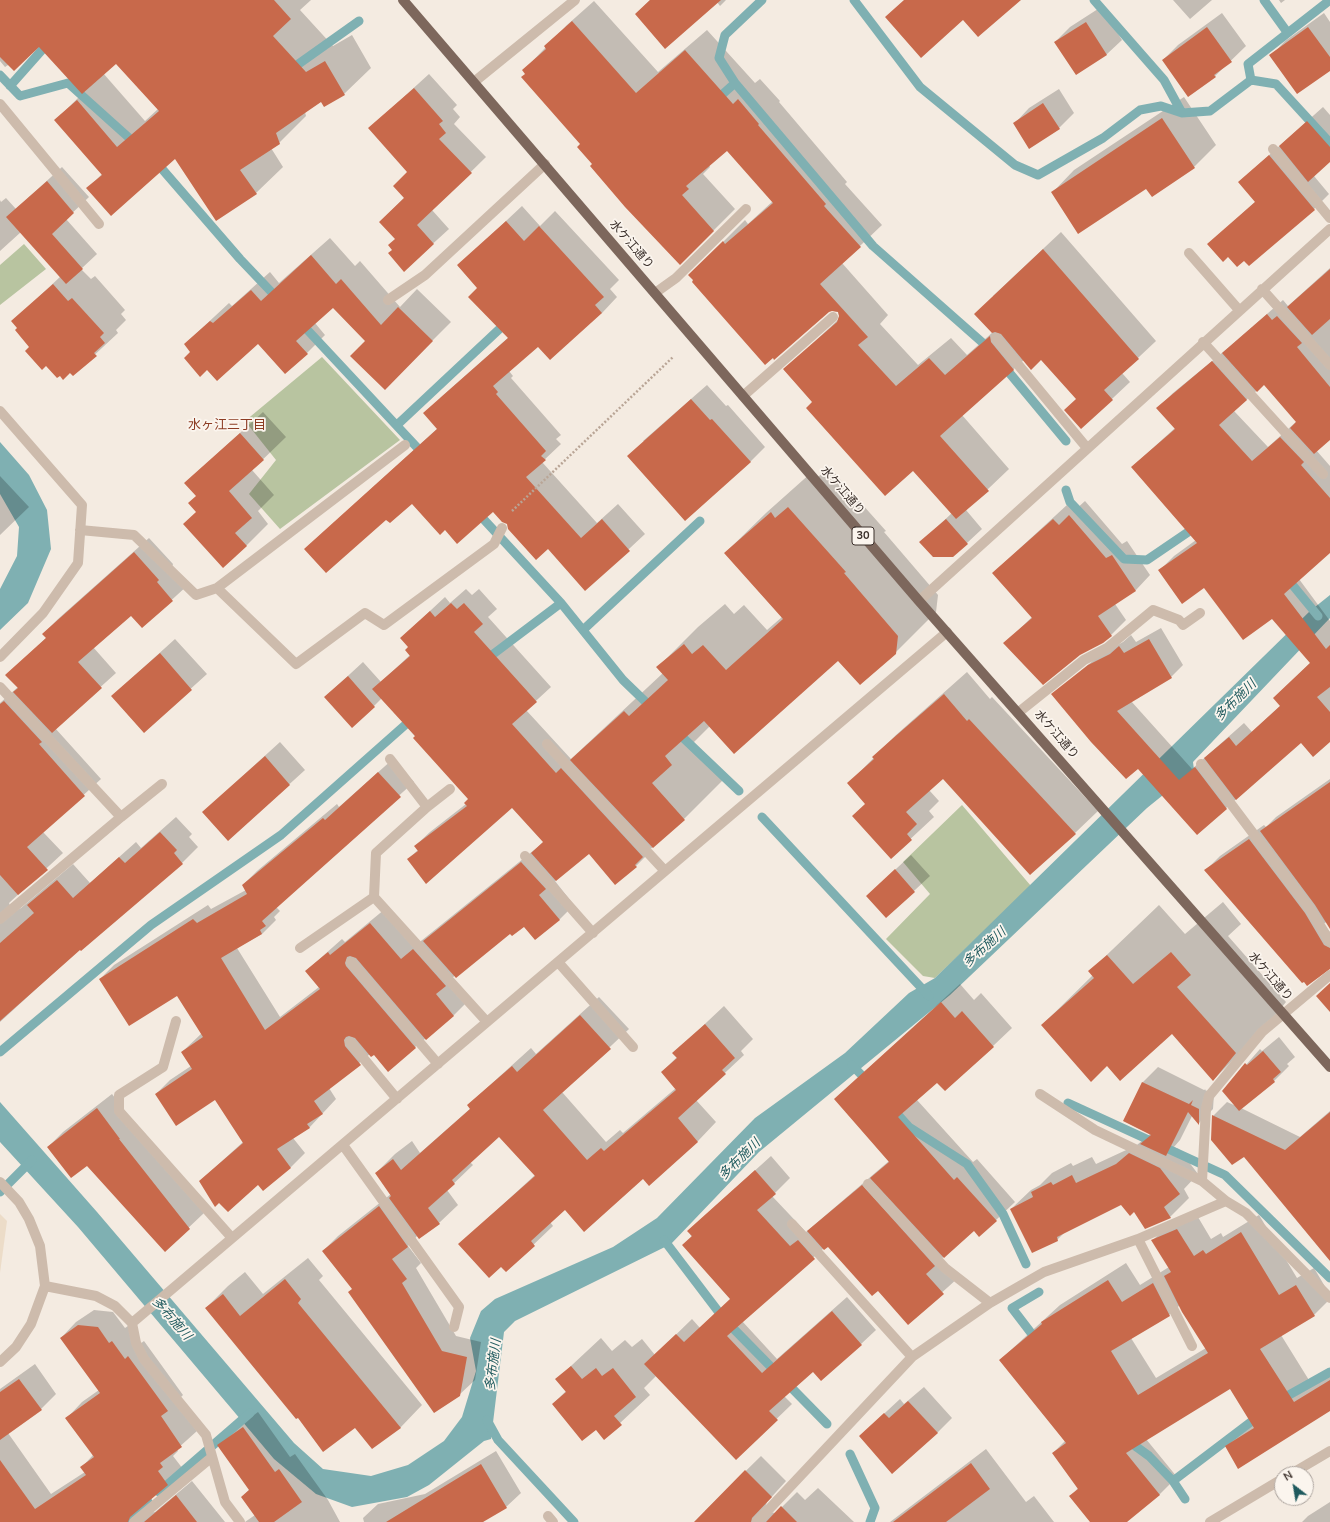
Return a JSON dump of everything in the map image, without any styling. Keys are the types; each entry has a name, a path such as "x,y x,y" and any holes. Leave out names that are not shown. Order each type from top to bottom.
{"main road":[{"name":"水ケ江通り","path":"403,0 919,601 1019,712 1330,1066"}],"street":[{"path":"474,82 575,0"},
{"path":"0,104 99,224"},
{"path":"1273,149 1330,218"},
{"path":"388,300 426,275 545,164"},
{"path":"655,293 676,278 746,209"},
{"path":"919,601 1203,342 1330,229"},
{"path":"1189,253 1239,310"},
{"path":"1262,289 1330,365"},
{"path":"743,396 833,317"},
{"path":"996,338 1087,448"},
{"path":"1203,342 1323,474"},
{"path":"0,411 82,505 78,563 43,613 0,657"},
{"path":"80,530 134,535 196,596 217,588 405,445"},
{"path":"217,588 296,664 365,613 384,625 494,544 502,528"},
{"path":"1019,712 1084,660 1107,648 1153,610 1179,620 1183,625 1200,613"},
{"path":"132,1323 947,632"},
{"path":"0,687 121,817"},
{"path":"547,744 665,871"},
{"path":"390,759 427,807"},
{"path":"1201,764 1310,910 1330,942"},
{"path":"0,920 162,784"},
{"path":"450,789 427,807 376,853 374,897 487,1022"},
{"path":"525,856 593,933"},
{"path":"300,948 374,897"},
{"path":"351,962 438,1064"},
{"path":"558,962 633,1047"},
{"path":"1202,1176 1206,1108 1209,1096 1262,1032 1330,975"},
{"path":"176,1021 163,1067 119,1095 119,1111 232,1238"},
{"path":"350,1042 397,1099"},
{"path":"1040,1094 1095,1130 1202,1176 1226,1201 1246,1213 1330,1298"},
{"path":"343,1145 459,1307 454,1327"},
{"path":"0,1182 18,1202 29,1219 40,1246 45,1286 32,1324 16,1346 0,1362"},
{"path":"868,1184 945,1268 990,1303"},
{"path":"757,1522 912,1357 990,1303 1044,1272 1138,1239 1226,1201"},
{"path":"792,1224 912,1357"},
{"path":"1138,1239 1192,1346"},
{"path":"45,1286 96,1296 115,1306 132,1323 136,1343 144,1359 206,1435 225,1502 240,1522"},
{"path":"1305,1466 1330,1451"},
{"path":"134,1522 212,1457"},
{"path":"1210,1522 1274,1484"}],"path":[{"path":"502,528 510,514 673,358"}],"green space":[{"path":"24,244 46,269 0,305 0,265"},
{"path":"322,357 400,440 280,529 249,494 276,460 245,421"},
{"path":"962,805 1031,886 935,978 923,976 886,939 930,894 903,862"}],"shaded area":[{"path":"0,1214 7,1221 0,1273"}],"water":[{"path":"0,442 29,475 47,510 51,549 28,603 0,630 0,589 17,556 19,527 0,494"},
{"name":"多布施川","path":"1330,595 1330,618 1193,762 1194,770 1147,808 950,995 759,1152 671,1244 515,1321 504,1332 491,1439 484,1441 429,1485 407,1497 352,1507 316,1494 274,1459 78,1227 0,1142 0,1102 97,1212 294,1443 323,1469 371,1476 408,1465 444,1441 462,1417 476,1371 470,1338 481,1311 495,1299 613,1247 657,1218 755,1118 845,1053 909,993 935,978 1310,611"}],"building":[{"path":"0,0 274,0 291,19 273,36 306,72 325,61 345,95 324,107 321,102 276,133 280,144 240,170 257,194 216,221 175,159 111,216 86,188 102,175 54,120 77,100 117,147 159,111 116,64 82,94 39,47 14,71 0,57"},
{"path":"650,0 721,0 665,49 635,14"},
{"path":"904,0 1021,0 978,37 963,20 921,58 885,17"},
{"path":"572,21 636,93 685,50 733,104 738,99 759,124 758,125 826,204 824,206 861,247 820,284 868,337 858,345 896,386 929,358 945,375 990,336 991,342 1014,370 940,436 989,491 956,519 913,471 885,496 806,408 812,402 783,369 837,322 839,316 838,312 829,312 774,360 773,358 765,365 692,282 693,280 688,275 723,241 725,244 773,203 727,151 686,186 689,189 682,195 714,231 680,265 625,207 590,166 592,164 577,147 580,144 521,77 525,74 522,70 546,49 544,46"},
{"path":"1086,22 1107,55 1076,75 1054,42"},
{"path":"1207,27 1232,62 1214,75 1216,77 1188,97 1162,60"},
{"path":"1308,27 1330,57 1330,71 1297,94 1269,55"},
{"path":"414,88 443,121 439,124 446,133 439,139 472,173 417,225 434,244 404,272 388,253 392,250 388,245 395,239 379,222 404,198 393,186 407,172 368,128"},
{"path":"1043,103 1060,129 1029,149 1013,123"},
{"path":"1162,118 1195,168 1152,197 1146,189 1078,234 1051,192"},
{"path":"1307,121 1330,147 1330,162 1308,182 1279,146"},
{"path":"1269,155 1315,210 1249,266 1244,261 1237,267 1228,257 1223,262 1207,244 1255,202 1238,182"},
{"path":"47,181 74,213 52,234 83,269 66,284 6,217"},
{"path":"506,221 524,241 539,226 604,297 595,305 602,313 550,360 538,347 493,386 498,392 496,394 546,451 541,456 546,460 526,477 581,538 602,519 630,551 585,591 548,549 536,560 508,529 507,524 502,522 493,512 457,544 445,530 440,535 412,504 390,523 386,520 326,573 304,549 437,429 423,413 508,338 468,297 477,288 457,265"},
{"path":"1043,249 1139,359 1104,390 1113,400 1081,429 1064,410 1076,399 1041,360 1031,370 1001,334 995,332 992,333 974,314"},
{"path":"311,255 336,284 341,279 381,325 398,307 433,341 385,390 350,356 365,341 333,308 296,341 308,354 285,374 258,344 217,381 207,370 200,377 184,358 190,352 184,344 210,321 213,323 251,290 261,301"},
{"path":"1330,269 1330,319 1312,335 1287,307"},
{"path":"53,284 68,301 72,298 104,333 100,337 105,343 94,353 97,356 73,376 70,373 63,380 60,376 57,378 46,366 42,370 25,351 29,347 15,330 17,328 11,321"},
{"path":"1267,314 1272,320 1277,316 1302,343 1297,347 1330,387 1330,440 1314,454 1290,428 1296,422 1264,385 1257,392 1222,353"},
{"path":"1212,361 1247,400 1219,425 1252,461 1280,437 1304,462 1301,465 1330,498 1330,553 1284,594 1326,649 1330,645 1330,687 1317,697 1330,712 1330,742 1313,757 1301,743 1236,800 1204,758 1229,737 1236,746 1280,706 1273,698 1310,663 1272,619 1243,640 1204,588 1182,604 1158,570 1197,543 1131,467 1175,429 1156,408"},
{"path":"691,399 710,420 712,419 751,462 685,521 627,456"},
{"path":"240,433 264,460 229,491 252,518 235,533 247,546 223,568 183,524 196,512 188,503 196,496 184,483"},
{"path":"788,507 846,572 844,573 898,636 896,654 860,685 838,661 734,754 704,721 665,756 672,765 652,783 685,820 653,848 570,760 624,711 629,716 668,680 656,667 684,644 692,654 703,645 726,670 783,619 724,553 771,512 775,518"},
{"path":"1069,515 1106,558 1112,555 1136,591 1098,616 1112,636 1103,643 1080,655 1043,685 1003,643 1032,618 992,573 1053,519 1059,525"},
{"path":"946,519 968,544 953,557 933,557 919,542"},
{"path":"134,552 159,580 157,582 173,601 142,628 131,616 78,662 102,688 52,733 13,692 18,688 5,675 46,638 42,634"},
{"path":"451,603 457,609 464,603 483,624 474,632 537,702 512,724 556,773 561,768 643,857 635,865 637,867 615,885 589,854 556,881 531,853 543,842 512,808 426,884 407,859 418,851 414,846 467,806 464,803 468,799 413,738 415,736 372,689 410,656 405,650 408,647 400,638 430,611 435,617"},
{"path":"1149,639 1172,678 1117,711 1179,780 1195,767 1227,809 1197,835 1138,769 1126,779 1091,742 1051,694 1088,665 1110,654 1119,646 1124,653"},
{"path":"160,653 192,690 144,733 111,696"},
{"path":"348,676 375,707 352,728 324,697"},
{"path":"944,694 967,721 969,719 1076,834 1030,875 943,779 906,812 917,824 907,834 912,840 891,859 852,816 865,804 847,783 874,759 872,757"},
{"path":"4,701 42,742 39,744 85,796 27,847 48,870 18,895 0,875 0,704"},
{"path":"265,756 290,785 228,841 202,812"},
{"path":"378,772 401,797 262,921 266,926 260,930 262,934 221,958 265,1030 320,989 305,971 328,952 330,955 370,923 401,959 413,949 446,986 436,994 454,1016 426,1040 356,958 350,956 347,957 345,963 346,966 416,1048 388,1072 374,1055 371,1057 355,1038 349,1036 346,1037 344,1040 345,1046 361,1065 314,1101 323,1114 307,1124 310,1128 277,1149 291,1168 263,1191 258,1185 228,1212 219,1203 215,1207 199,1181 243,1143 215,1100 176,1126 155,1094 192,1069 181,1052 203,1037 177,996 129,1026 99,979 193,919 197,923 247,894 242,885 323,818 325,820"},
{"path":"1330,782 1330,929 1315,905 1260,831"},
{"path":"160,832 177,850 174,853 183,864 81,951 80,950 0,1021 0,943 34,913 27,905 57,880 73,898 119,857 125,863"},
{"path":"1249,839 1305,913 1324,945 1330,948 1330,969 1307,986 1304,982 1302,983 1204,870"},
{"path":"521,862 546,889 539,895 560,920 535,940 524,927 512,936 510,934 456,978 423,941"},
{"path":"895,869 915,892 886,918 866,896"},
{"path":"1171,952 1191,975 1177,987 1236,1053 1213,1081 1172,1034 1120,1081 1107,1066 1091,1082 1041,1025 1094,978 1088,971 1107,955 1133,984"},
{"path":"1330,983 1330,1012 1316,996"},
{"path":"941,1002 955,1018 962,1011 994,1047 945,1091 937,1083 898,1117 954,1180 957,1177 997,1221 979,1237 974,1231 944,1258 870,1178 889,1162 834,1099"},
{"path":"580,1015 611,1049 543,1110 587,1160 601,1148 604,1151 676,1090 661,1072 677,1058 672,1053 705,1024 735,1058 722,1070 726,1074 678,1118 698,1142 649,1186 643,1179 584,1232 565,1210 531,1241 535,1246 506,1272 501,1267 489,1278 458,1244 535,1176 499,1137 452,1180 455,1184 428,1208 440,1224 419,1239 389,1198 391,1196 375,1173 393,1159 401,1170 470,1109 467,1105 512,1066 517,1072"},
{"path":"1263,1051 1281,1072 1273,1079 1275,1082 1239,1111 1222,1091 1245,1063 1247,1065"},
{"path":"1142,1082 1189,1104 1193,1100 1191,1105 1199,1109 1199,1125 1188,1112 1166,1156 1140,1144 1151,1135 1123,1121"},
{"path":"97,1108 119,1139 190,1229 165,1252 87,1166 71,1178 47,1147"},
{"path":"1330,1112 1330,1261 1244,1157 1232,1165 1211,1140 1212,1115 1285,1150"},
{"path":"1129,1153 1160,1168 1180,1194 1164,1207 1171,1218 1145,1229 1134,1212 1130,1216 1121,1205 1057,1237 1058,1241 1032,1253 1010,1209 1033,1197 1031,1192 1051,1182 1053,1185 1072,1175 1076,1183 1116,1164"},
{"path":"755,1170 776,1194 757,1210 790,1246 798,1240 815,1259 727,1336 762,1373 832,1311 862,1345 821,1381 813,1372 769,1411 778,1420 736,1460 644,1364 676,1334 684,1342 730,1299 682,1245 692,1236 687,1231"},
{"path":"862,1185 935,1266 926,1274 944,1294 908,1325 878,1291 872,1296 828,1247 824,1250 807,1231"},
{"path":"379,1206 408,1247 392,1259 407,1279 402,1283 442,1351 467,1357 460,1396 434,1413 348,1292 352,1289 322,1251"},
{"path":"1177,1229 1194,1256 1203,1250 1206,1254 1241,1232 1279,1295 1296,1285 1315,1316 1260,1349 1294,1402 1330,1380 1330,1411 1238,1469 1225,1446 1254,1428 1230,1389 1126,1453 1160,1495 1127,1522 1090,1522 1069,1496 1078,1489 1052,1453 1066,1443 999,1360 1042,1324 1041,1322 1108,1280 1122,1302 1153,1283 1170,1316 1111,1351 1138,1395 1208,1353 1182,1312 1164,1276 1171,1272 1151,1240"},
{"path":"285,1279 301,1299 298,1303 401,1428 372,1449 355,1428 323,1452 298,1418 296,1419 205,1308 223,1294 240,1316"},
{"path":"78,1325 98,1327 109,1343 112,1341 125,1359 128,1356 168,1411 161,1416 182,1447 160,1463 163,1467 158,1471 168,1485 130,1517 128,1522 0,1522 0,1460 35,1509 86,1475 80,1467 94,1457 65,1418 100,1393 60,1338"},
{"path":"571,1366 582,1379 596,1368 602,1376 613,1368 636,1397 614,1416 622,1425 604,1440 596,1430 582,1441 552,1404 566,1392 555,1379"},
{"path":"19,1379 42,1410 0,1440 0,1392"},
{"path":"908,1401 938,1433 892,1474 859,1436 884,1413 889,1418"},
{"path":"243,1427 275,1472 279,1469 302,1502 274,1522 259,1522 241,1497 249,1490 217,1445"},
{"path":"971,1463 990,1489 946,1522 893,1522"},
{"path":"481,1464 507,1508 483,1522 386,1522"},
{"path":"745,1470 772,1497 752,1518 751,1522 694,1522"},
{"path":"176,1495 197,1522 144,1522"},
{"path":"781,1506 797,1522 766,1522"}],"waterway":[{"path":"735,83 719,58 725,35 762,0"},
{"path":"854,0 920,87 1015,165 1038,175 1103,138 1140,110 1161,106 1182,113 1210,111 1251,80 1248,64 1330,0"},
{"path":"1094,0 1164,80 1182,113"},
{"path":"1264,0 1287,32"},
{"path":"290,70 359,21"},
{"path":"10,86 49,42"},
{"path":"0,75 20,96 68,83 137,145"},
{"path":"1251,80 1276,84 1330,143"},
{"path":"715,101 735,83 873,246 992,351"},
{"path":"156,162 240,259 279,300"},
{"path":"397,425 508,321"},
{"path":"300,322 425,456"},
{"path":"1002,364 1066,441"},
{"path":"1066,490 1070,502 1124,559 1147,560 1197,526"},
{"path":"476,511 561,603 623,680 654,710"},
{"path":"583,630 700,521"},
{"path":"1286,577 1318,616"},
{"path":"484,661 561,603"},
{"path":"0,1052 151,925 281,835 413,718"},
{"path":"676,731 739,791"},
{"path":"762,817 929,996"},
{"path":"852,1065 869,1083"},
{"path":"1068,1103 1225,1175 1330,1278"},
{"path":"891,1107 909,1127 967,1164 1003,1214 1026,1264"},
{"path":"0,1192 32,1160"},
{"path":"664,1240 724,1319 827,1424"},
{"path":"1038,1342 1012,1308 1039,1292"},
{"path":"1280,1400 1330,1372"},
{"path":"159,1492 250,1413"},
{"path":"1173,1481 1260,1415"},
{"path":"487,1420 498,1440 574,1522"},
{"path":"1127,1440 1149,1456 1173,1481 1185,1499"},
{"path":"850,1454 875,1508 870,1522"},
{"path":"124,1522 148,1502"}],"district":[{"name":"水ヶ江三丁目","path":"227,426"}]}
